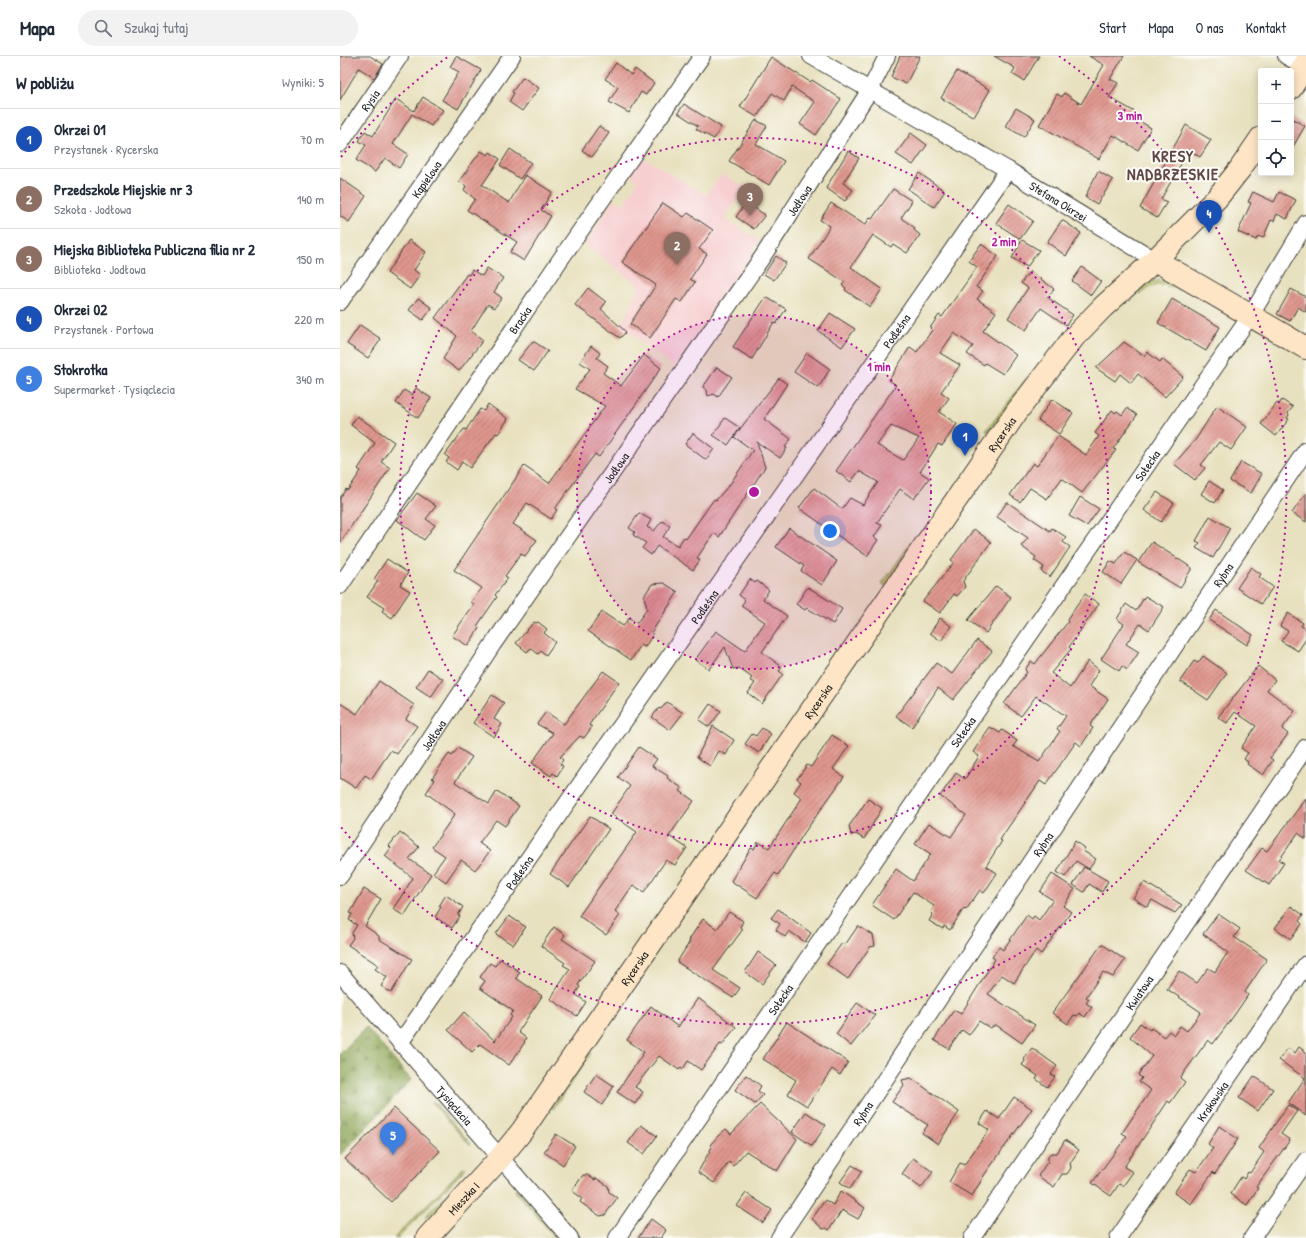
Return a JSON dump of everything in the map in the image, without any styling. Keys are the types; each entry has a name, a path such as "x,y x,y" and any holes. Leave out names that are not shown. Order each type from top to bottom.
{"street":[{"name":"Rysia","path":"340,144 400,56"},
{"name":"Kąpielowa","path":"340,302 512,56"},
{"name":"Bracka","path":"340,586 560,260 702,56"},
{"name":"Stefana Okrzei","path":"811,56 1008,170 1155,260 1306,348"},
{"name":"Jodłowa","path":"340,876 493,644 763,256 870,90 887,56"},
{"path":"1294,80 1301,63"},
{"name":"Rycerska","path":"500,1158 528,1122 1018,410 1074,337 1103,307 1155,260 1217,198 1240,169 1260,140"},
{"name":"Podleśna","path":"400,1043 1008,170"},
{"name":"Sołecka","path":"617,1238 959,737 1251,316 1306,223"},
{"name":"Rybna","path":"778,1238 1306,450"},
{"name":"Kwiatowa","path":"972,1238 1306,747"},
{"name":"Krakowska","path":"1118,1238 1229,1074 1306,964"},
{"name":"Tysiąclecia","path":"340,973 570,1238"},
{"name":"Mieszka I","path":"427,1238 500,1158"},
{"path":"1252,1238 1306,1160"}],"shaded area":[{"path":"642,157 706,195 721,174 745,187 724,219 760,241 675,367 619,325 629,310 639,286 585,245 614,199 623,205 638,181 631,176 632,171"}],"green space":[{"path":"1159,280 1172,281 1183,287 1180,290 1169,286 1159,285 1145,290 1140,294 1137,290 1150,282"},
{"path":"1026,379 1010,406 988,432 986,431"},
{"path":"910,544 912,545 887,587 882,584"},
{"path":"366,1027 411,1080 340,1155 340,1054"},
{"path":"587,1052 591,1053 553,1109 551,1108"},
{"path":"433,1101 471,1144 470,1145 433,1104"},
{"path":"464,1167 466,1168 398,1238 394,1238"},
{"path":"469,1173 472,1175 446,1203 426,1218 425,1216"},
{"path":"516,1188 560,1238 556,1238 515,1191"}],"building":[{"path":"340,56 370,56 383,64 374,78 359,68 340,100"},
{"path":"456,56 481,70 458,109 442,100 459,72 450,67"},
{"path":"900,56 920,56 906,84 891,77"},
{"path":"994,56 1039,56 1024,81 1012,74 1015,68"},
{"path":"1089,56 1124,56 1110,79 1118,83 1109,97 1135,112 1133,117 1151,128 1138,150 1113,135 1099,159 1039,125 1057,94 1062,97 1064,93 1081,104 1104,65"},
{"path":"771,57 810,82 812,80 841,99 816,135 800,124 815,102 792,87 784,101 772,93 757,117 740,107"},
{"path":"616,63 631,75 635,69 654,83 646,95 641,92 629,113 609,102 618,87 605,79"},
{"path":"957,71 990,90 974,117 941,98"},
{"path":"523,77 539,88 522,111 509,102 514,93 512,92"},
{"path":"423,97 443,110 431,126 412,114 393,144 408,154 399,168 385,158 375,172 356,160 366,145 359,141 365,131 373,136 396,99 414,111"},
{"path":"684,104 721,127 714,139 696,129 698,126 678,113"},
{"path":"1016,108 1035,119 1024,137 1005,126"},
{"path":"756,120 767,126 756,144 784,161 769,185 729,161"},
{"path":"1294,120 1305,126 1294,145"},
{"path":"1186,125 1211,140 1200,157 1189,150 1161,199 1167,202 1157,218 1140,208"},
{"path":"599,126 609,133 592,157 582,150"},
{"path":"911,133 927,145 913,165 896,154"},
{"path":"510,149 531,163 520,179 500,165"},
{"path":"481,151 488,155 490,152 500,159 482,185 509,203 525,175 552,192 541,210 551,216 524,261 510,252 517,242 467,210 475,199 464,190 466,186 459,181"},
{"path":"848,151 859,158 843,183 853,190 845,201 826,188"},
{"path":"1098,171 1113,180 1097,204 1085,197"},
{"path":"919,173 945,191 934,207 908,189"},
{"path":"340,178 366,196 349,222 340,216"},
{"path":"893,189 912,201 901,218 915,228 914,230 920,235 907,253 893,244 891,247 873,235 851,267 882,289 870,307 845,290 846,288 842,285 845,282 809,259 830,226 820,220 831,203 865,225 870,218 872,219"},
{"path":"1253,192 1274,202 1279,192 1296,200 1287,219 1277,214 1274,221 1271,220 1263,238 1258,236 1256,240 1238,232 1251,203 1248,202"},
{"path":"746,202 765,215 754,229 736,217"},
{"path":"663,203 684,217 688,213 713,230 699,249 707,254 690,279 695,282 682,302 676,299 650,338 630,324 656,285 622,262"},
{"path":"1009,204 1033,221 1020,239 996,223"},
{"path":"1062,220 1081,233 1066,256 1047,242"},
{"path":"409,240 426,252 414,270 420,275 410,289 387,273"},
{"path":"1022,240 1039,250 1027,267 1012,258"},
{"path":"981,244 998,256 976,287 983,291 977,299 996,312 983,331 1016,355 1003,374 985,363 984,365 967,354 973,346 954,333 940,353 960,365 941,392 949,398 939,412 957,424 942,446 938,444 920,472 929,478 914,499 900,489 882,515 877,523 882,525 874,537 878,540 867,556 799,508 814,488 842,509 850,498 863,505 878,482 859,471 851,482 836,471 896,385 889,380 910,347 917,352 932,330 930,328 939,315 942,317 977,267 969,261","holes":["891,426 919,438 903,460 877,445"]},
{"path":"776,256 786,263 774,280 764,274"},
{"path":"1082,267 1101,281 1091,295 1072,281"},
{"path":"487,268 503,278 494,292 502,298 494,308 488,304 471,331 483,340 459,371 443,359 457,336 435,318 467,274 469,275 472,270 482,276"},
{"path":"1030,271 1054,289 1047,297 1073,315 1066,325 1041,308 1026,330 1008,318 1028,288 1021,283"},
{"path":"588,288 606,302 601,309 626,332 620,338 575,305"},
{"path":"1291,289 1306,297 1306,312 1298,307 1290,321 1277,314"},
{"path":"766,297 786,309 776,324 774,322 752,359 733,347"},
{"path":"418,298 432,308 423,320 409,310"},
{"path":"1172,299 1220,327 1206,351 1158,323"},
{"path":"830,313 855,329 842,347 818,331"},
{"path":"360,325 381,339 368,358 347,344"},
{"path":"533,341 548,351 534,371 518,360"},
{"path":"1124,342 1144,356 1147,352 1160,362 1162,359 1183,377 1165,397 1138,374 1131,383 1120,374 1115,381 1096,368"},
{"path":"591,346 600,353 597,358 608,366 603,373 621,386 644,355 661,368 599,457 595,454 572,485 555,509 557,510 551,519 527,503 513,524 537,540 525,556 521,554 505,576 508,578 495,595 497,597 477,626 479,628 468,646 452,636 474,604 471,602 482,588 454,570 524,466 549,483 605,406 575,389 590,369 580,362"},
{"path":"807,353 830,369 818,388 794,372"},
{"path":"717,367 732,377 718,397 714,394 708,396 707,390 703,387"},
{"path":"779,378 787,384 764,419 791,439 780,458 757,442 765,467 719,537 714,533 697,558 700,560 693,570 657,546 651,555 642,548 646,543 633,535 635,532 629,528 639,513 651,520 647,527 654,531 662,521 670,526 663,537 678,546 684,537 686,539 714,499 716,500 730,484 753,450 734,437"},
{"path":"416,388 431,398 418,418 396,403 404,390 412,395"},
{"path":"1052,399 1073,413 1059,434 1038,420"},
{"path":"1282,400 1293,407 1288,413 1289,415 1287,418 1289,419 1276,436 1261,424 1277,403 1279,404"},
{"path":"488,404 508,419 498,434 496,433 470,468 462,462 457,470 446,462 449,458 445,455 464,429 466,430 480,409 484,411"},
{"path":"1217,406 1247,427 1231,450 1219,442 1201,465 1205,468 1195,480 1174,464 1196,439"},
{"path":"1127,408 1137,415 1113,449 1116,450 1082,493 1062,478 1047,499 1030,488 1020,502 1010,495 1033,463 1037,466 1058,436 1086,455 1099,436 1095,433 1112,410 1115,413 1117,411 1122,415"},
{"path":"357,416 394,442 381,462 390,468 340,543 340,498 346,489 348,490 361,471 358,469 375,443 351,425"},
{"path":"725,418 740,428 728,445 713,435"},
{"path":"693,433 714,449 706,460 685,444"},
{"path":"1241,462 1262,474 1251,493 1230,481"},
{"path":"1209,481 1223,490 1215,503 1201,494"},
{"path":"1157,492 1174,503 1161,522 1144,510"},
{"path":"417,493 436,506 426,519 435,525 424,540 397,520"},
{"path":"1306,493 1306,522 1292,513"},
{"path":"1080,497 1099,509 1087,526 1069,516"},
{"path":"1007,502 1050,531 1052,528 1066,537 1063,542 1070,547 1050,577 1041,571 1044,567 1034,560 1036,557 1021,546 1028,538 997,517"},
{"path":"1210,516 1230,528 1213,558 1196,548 1200,543 1196,541"},
{"path":"789,528 837,561 822,585 801,571 804,566 776,547"},
{"path":"974,529 991,542 963,581 965,587 957,596 954,594 940,613 923,601 954,562 951,560"},
{"path":"1152,542 1192,568 1180,588 1138,562"},
{"path":"1124,552 1137,560 1121,584 1103,572 1110,561 1116,564"},
{"path":"387,559 408,573 400,585 410,591 392,618 382,611 384,608 367,597 378,581 374,579"},
{"path":"1251,567 1261,574 1259,577 1273,587 1261,604 1237,588"},
{"path":"750,579 755,583 757,581 769,590 763,599 787,616 762,652 782,667 779,671 783,674 762,704 748,693 755,683 750,680 752,678 739,668 733,669 725,647 709,669 695,660 716,631 745,651 765,622 741,606 745,600 739,595"},
{"path":"664,583 678,592 651,633 653,634 645,647 641,645 631,660 588,631 602,612 623,626 629,618 637,623 647,609 644,596 652,584"},
{"path":"996,586 1011,597 986,633 968,620"},
{"path":"808,587 842,609 833,624 807,608 805,610 796,604"},
{"path":"1085,594 1099,604 1069,647 1071,649 1051,673 1070,688 1088,661 1099,670 1089,686 1108,699 1090,726 1093,728 1081,746 1076,742 1046,785 1040,781 1005,832 1000,840 1002,841 986,866 997,873 984,893 980,890 966,910 964,908 950,930 944,926 943,929 929,921 933,914 931,912 934,906 913,892 894,920 872,905 896,869 913,881 931,854 915,844 929,823 951,837 966,815 940,796 956,773 965,779 979,756 973,752 990,727 1000,733 1002,730 1008,734 1017,741 1013,746 1039,762 1060,731 1057,729 1066,716 1036,696 1021,716 1004,704 1027,672 1025,670 1031,661 1035,664 1068,622 1067,620"},
{"path":"1145,596 1164,607 1149,630 1140,624 1126,644 1139,652 1127,670 1122,666 1119,671 1101,659 1124,624 1117,619 1126,604 1136,611"},
{"path":"1216,610 1253,635 1247,645 1209,620"},
{"path":"1288,613 1303,623 1301,626 1306,629 1306,639 1298,651 1281,641 1288,631 1280,626"},
{"path":"940,618 951,626 941,641 930,633"},
{"path":"534,622 538,622 547,629 544,633 555,642 546,655 541,651 538,654 531,648 527,652 516,643"},
{"path":"977,640 992,651 953,700 938,688 912,727 896,716 936,663 952,674"},
{"path":"1203,656 1227,673 1208,700 1180,681 1194,661 1198,663"},
{"path":"1258,666 1275,680 1267,690 1295,711 1282,729 1288,734 1270,758 1273,760 1263,775 1247,764 1248,762 1244,759 1248,753 1241,748 1256,726 1235,712 1227,723 1218,717"},
{"path":"428,669 443,679 431,697 416,687"},
{"path":"603,671 619,682 589,725 592,727 584,738 580,736 560,757 563,760 560,764 563,766 557,776 553,773 551,776 532,763 553,733 537,724 546,712 564,724"},
{"path":"379,681 414,705 406,719 417,726 397,754 391,750 371,779 365,775 356,788 340,778 340,703 357,714"},
{"path":"492,695 504,703 494,719 502,724 494,737 473,723"},
{"path":"667,702 683,713 670,730 652,717 659,708 661,709"},
{"path":"710,704 721,711 709,727 699,720"},
{"path":"713,726 734,740 726,755 719,751 710,766 697,757"},
{"path":"762,728 771,734 759,753 745,744 752,734 756,736"},
{"path":"832,735 849,746 833,769 844,777 804,833 778,875 775,873 757,898 731,881 751,848 754,849 758,842 769,848 802,798 794,792 801,782 797,779 807,765 811,767"},
{"path":"639,747 657,759 652,766 668,776 667,778 682,788 680,791 694,801 669,836 687,848 675,865 666,860 644,892 633,885 615,911 620,915 606,935 579,916 637,832 611,814 630,786 618,777"},
{"path":"458,748 472,757 455,782 489,804 497,791 519,806 505,826 496,820 479,843 490,851 475,870 461,860 446,882 433,873 445,856 432,847 455,814 426,793 435,780 432,778 449,754 452,756"},
{"path":"1306,798 1306,839 1298,833 1279,860 1284,863 1269,885 1246,870 1262,848 1267,851"},
{"path":"868,799 882,808 864,839 856,834 851,835 849,826"},
{"path":"590,816 609,829 569,887 550,874"},
{"path":"400,832 419,847 409,859 431,874 404,916 393,909 413,878 385,856 391,848 389,846"},
{"path":"1075,841 1085,848 1083,851 1096,859 1089,869 1076,861 1065,877 1057,872"},
{"path":"1084,867 1108,881 1102,892 1089,884 1084,892 1073,885"},
{"path":"1052,874 1075,889 1063,906 1071,912 1041,954 1036,950 1014,983 1002,975 988,994 1035,1025 1022,1043 996,1025 990,1028 979,1021 969,1035 962,1030 949,1049 934,1040 954,1010 961,1014 995,959 992,957 999,947 1003,950 1027,915 1032,919 1034,916 1039,920 1053,900 1040,892"},
{"path":"1144,882 1182,905 1175,913 1152,900 1147,907 1133,898"},
{"path":"364,889 381,899 365,926 379,936 379,939 412,959 391,993 381,986 387,977 375,969 378,965 348,945 353,938 352,933 357,925 349,920 352,914 350,913"},
{"path":"446,895 463,907 458,915 460,916 452,928 435,917 441,907 439,906"},
{"path":"1291,906 1303,915 1299,921 1302,924 1291,939 1275,928"},
{"path":"778,909 811,933 805,942 789,931 785,937 776,930 780,924 771,918"},
{"path":"729,912 743,921 740,927 743,929 713,970 740,988 733,998 677,962 689,943 690,938 703,919 717,929"},
{"path":"1218,914 1240,929 1234,937 1267,959 1245,992 1248,995 1235,1014 1213,1044 1208,1040 1180,1078 1185,1082 1170,1103 1168,1101 1124,1167 1133,1172 1123,1186 1119,1184 1111,1196 1092,1183 1127,1136 1122,1133 1151,1090 1139,1082 1142,1078 1138,1075 1152,1056 1130,1037 1140,1023 1150,1030 1151,1028 1164,1037 1169,1031 1174,1035 1180,1026 1187,1031 1201,1012 1167,989 1179,971 1197,983 1208,968 1215,972 1228,952 1203,934"},
{"path":"509,916 526,927 513,945 496,934"},
{"path":"858,926 873,935 875,946 870,947 848,979 827,964 842,943 845,945"},
{"path":"554,927 565,935 562,939 595,961 578,985 580,987 575,994 586,1002 577,1016 550,999 570,969 563,965 565,963 541,946"},
{"path":"1102,944 1125,960 1113,977 1103,972 1086,997 1089,999 1086,1003 1092,1007 1085,1017 1079,1013 1077,1016 1074,1015 1068,1024 1052,1013"},
{"path":"758,952 776,965 762,984 745,972"},
{"path":"500,959 520,972 516,978 542,996 518,1032 526,1038 524,1041 525,1042 509,1065 480,1044 472,1052 448,1030 464,1012 495,1041 512,1017 510,1015 513,1011 480,988 485,981 480,977 490,963 495,966"},
{"path":"698,998 736,1027 722,1045 720,1044 701,1070 688,1061 683,1069 681,1067 679,1070 659,1056 635,1087 643,1092 635,1104 617,1092 644,1052 627,1040 651,1006 678,1027"},
{"path":"857,1003 875,1015 851,1046 836,1034"},
{"path":"787,1022 848,1062 840,1075 832,1069 807,1106 788,1094 796,1080 763,1059"},
{"path":"1299,1047 1306,1052 1306,1116 1288,1103 1305,1078 1279,1060 1288,1048 1295,1053"},
{"path":"1032,1048 1057,1066 1051,1074 1055,1077 1047,1087 1036,1079 1038,1076 1022,1065 1025,1061 1024,1058"},
{"path":"596,1074 614,1086 602,1105 584,1092"},
{"path":"746,1075 761,1086 758,1091 763,1095 755,1104 735,1090"},
{"path":"1254,1076 1273,1089 1258,1111 1239,1098"},
{"path":"911,1078 959,1112 938,1144 922,1133 928,1125 892,1102 904,1085 902,1080"},
{"path":"1014,1097 1032,1109 985,1174 972,1196 949,1182 960,1163 964,1165 989,1130 979,1123 987,1111 999,1119"},
{"path":"760,1104 797,1139 777,1171 746,1151 733,1166 729,1162 714,1183 698,1172 712,1147 710,1145 718,1136 726,1129 731,1134"},
{"path":"1288,1105 1297,1111 1281,1134 1290,1140 1256,1187 1258,1188 1247,1205 1230,1194 1241,1177 1244,1179 1248,1172 1250,1173 1264,1152 1259,1148"},
{"path":"394,1108 440,1151 391,1202 345,1159"},
{"path":"806,1112 826,1125 812,1146 792,1132"},
{"path":"641,1125 657,1136 644,1154 628,1143"},
{"path":"1219,1126 1238,1139 1215,1174 1213,1172 1191,1204 1174,1193 1190,1169 1196,1172 1213,1148 1208,1144"},
{"path":"556,1134 575,1146 563,1165 544,1152"},
{"path":"1065,1140 1079,1150 1070,1163 1071,1168 1067,1174 1062,1174 1054,1187 1038,1176 1048,1161 1048,1157 1051,1153 1057,1153"},
{"path":"913,1158 933,1172 921,1188 902,1174"},
{"path":"852,1165 862,1171 850,1189 840,1182"},
{"path":"583,1175 587,1175 595,1180 596,1178 608,1186 609,1192 617,1198 605,1215 600,1216 580,1202 582,1198 572,1191"},
{"path":"841,1191 865,1208 858,1219 842,1210 829,1230 826,1228 823,1229 812,1219 825,1200 833,1205"},
{"path":"746,1193 772,1210 763,1223 737,1206"},
{"path":"651,1219 666,1230 661,1238 638,1238"}],"place":[{"name":"Miejska Biblioteka Publiczna filia nr 2","path":"750,216"},
{"name":"Okrzei 02","path":"1209,233"},
{"name":"Przedszkole Miejskie nr 3","path":"677,265"},
{"name":"Okrzei 01","path":"965,456"},
{"name":"Stokrotka","path":"393,1155"}],"district":[{"name":"KRESY NADBRZESKIE","path":"1173,165"}]}
